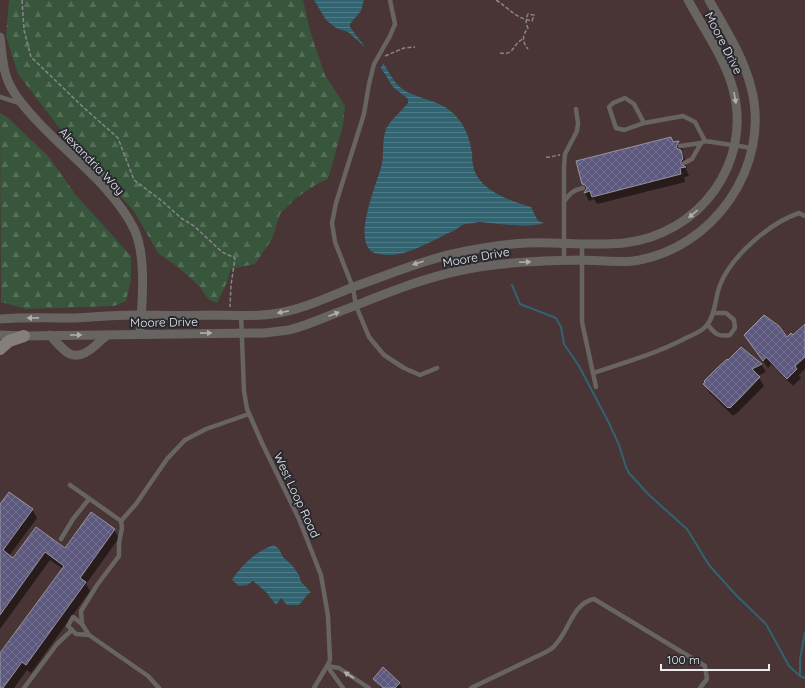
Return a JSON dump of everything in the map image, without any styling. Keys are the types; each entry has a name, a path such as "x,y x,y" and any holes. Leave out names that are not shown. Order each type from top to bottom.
{"main road":[{"path":"0,349 9,341 24,336"}],"street":[{"name":"Moore Drive","path":"0,319 141,315 273,314 302,308 408,267 458,252 514,244 623,243 642,240 666,232 677,226 702,207 718,186 724,175 735,145 736,136 736,102 731,81 723,62 688,0"},
{"name":"Moore Drive","path":"0,335 264,333 288,330 316,321 424,280 458,271 524,261 581,260 615,262 634,260 674,248 690,239 716,218 731,198 744,175 754,136 755,119 751,86 744,63 709,0"},
{"name":"Alexandria Way","path":"0,37 2,66 8,81 22,104 52,137 105,189 134,230 139,246 143,276 140,334"},
{"path":"50,335 68,353 78,356 88,352 108,334"}],"lane":[{"path":"390,0 394,24 390,36 374,64 364,114 336,203 332,223 335,242 353,288 356,306 369,337 384,355 404,368 420,374 437,368"},
{"path":"0,97 22,104"},
{"path":"644,123 634,104 625,98 613,103 609,107 616,128 624,130 644,123 683,116 695,122 703,142"},
{"path":"564,261 565,158 577,131 578,123 576,109"},
{"path":"684,163 692,159 703,142"},
{"path":"680,146 703,142 752,148"},
{"path":"564,202 569,194 577,189 583,188"},
{"path":"593,373 662,350 697,333 708,325 713,314 720,285 730,266 753,242 787,217 799,213 805,216"},
{"path":"582,244 582,322 596,387"},
{"path":"708,325 713,332 721,336 730,335 735,328 734,320 726,313 713,314"},
{"name":"West Loop Road","path":"241,315 244,391 249,414 299,519 321,574 328,616 330,660 327,666"},
{"path":"121,521 136,504 168,459 185,440 206,429 249,414"},
{"path":"70,486 121,521 122,528 119,556 97,585 81,611 82,624"},
{"path":"61,539 73,519 89,499"},
{"path":"471,688 546,652 557,644 578,608 586,601 594,599 705,666 707,679 700,688"},
{"path":"89,634 76,634 68,626 73,617 82,624 89,634 148,676 158,688"},
{"path":"24,688 56,644 72,630"},
{"path":"314,688 327,666"},
{"path":"327,666 343,688"},
{"path":"327,666 339,668 369,688"}],"path":[{"path":"22,0 24,30 31,57 118,138 134,180 162,201 181,218 194,226 222,252 235,258 229,315"},
{"path":"496,0 512,13 526,20 532,21 534,15 528,14 526,20 528,28 525,32 523,40 528,49"},
{"path":"500,53 505,54 512,51 518,42 523,40"},
{"path":"382,57 400,49 415,47"},
{"path":"546,157 550,158 555,155 561,156"}],"shaded area":[{"path":"0,0 805,0 805,688 0,688"}],"green space":[{"path":"9,0 303,0 311,34 325,75 345,106 343,126 328,179 317,184 296,198 280,214 272,239 255,264 231,269 228,280 217,303 208,299 199,286 179,268 158,253 134,211 74,147 18,74 6,36"},
{"path":"0,113 7,117 49,157 75,194 131,256 131,280 126,301 114,306 26,309 1,302"}],"water":[{"path":"314,0 364,0 361,11 350,24 350,27 365,47 348,32 336,28 326,20"},
{"path":"383,63 393,79 401,88 407,92 442,106 455,115 465,129 469,138 473,166 479,179 484,185 507,199 531,207 538,221 544,223 530,226 479,222 465,224 428,244 408,252 388,255 378,254 369,249 365,240 365,227 367,213 382,163 386,129 408,103 408,99 393,87 381,68"},
{"path":"274,545 279,549 283,557 292,565 299,575 301,582 311,592 299,605 287,605 281,598 276,605 266,592 253,581 247,585 239,586 232,580 250,559 261,551"}],"building":[{"path":"671,137 673,142 679,141 676,147 681,150 683,159 681,164 686,167 680,168 681,174 592,197 590,191 584,193 587,188 582,184 576,161"},
{"path":"764,315 779,326 787,337 791,333 793,335 805,324 805,357 795,366 797,369 787,379 766,357 763,361 744,335"},
{"path":"741,347 762,364 752,369 760,377 730,408 728,408 703,384 705,382 704,381 716,369"},
{"path":"9,492 33,509 3,550 13,558 36,527 65,548 91,512 115,529 80,578 86,582 26,665 22,662 3,688 0,688 0,653 64,566 45,552 0,615 0,504"},
{"path":"383,667 400,683 395,688 383,688 373,679"}],"waterway":[{"path":"512,285 520,304 556,318 561,327 564,344 579,366 609,423 629,473 649,495 687,529 709,565 735,594 766,624 789,666 800,676 805,678"},
{"path":"800,676 800,659 805,633"}]}
